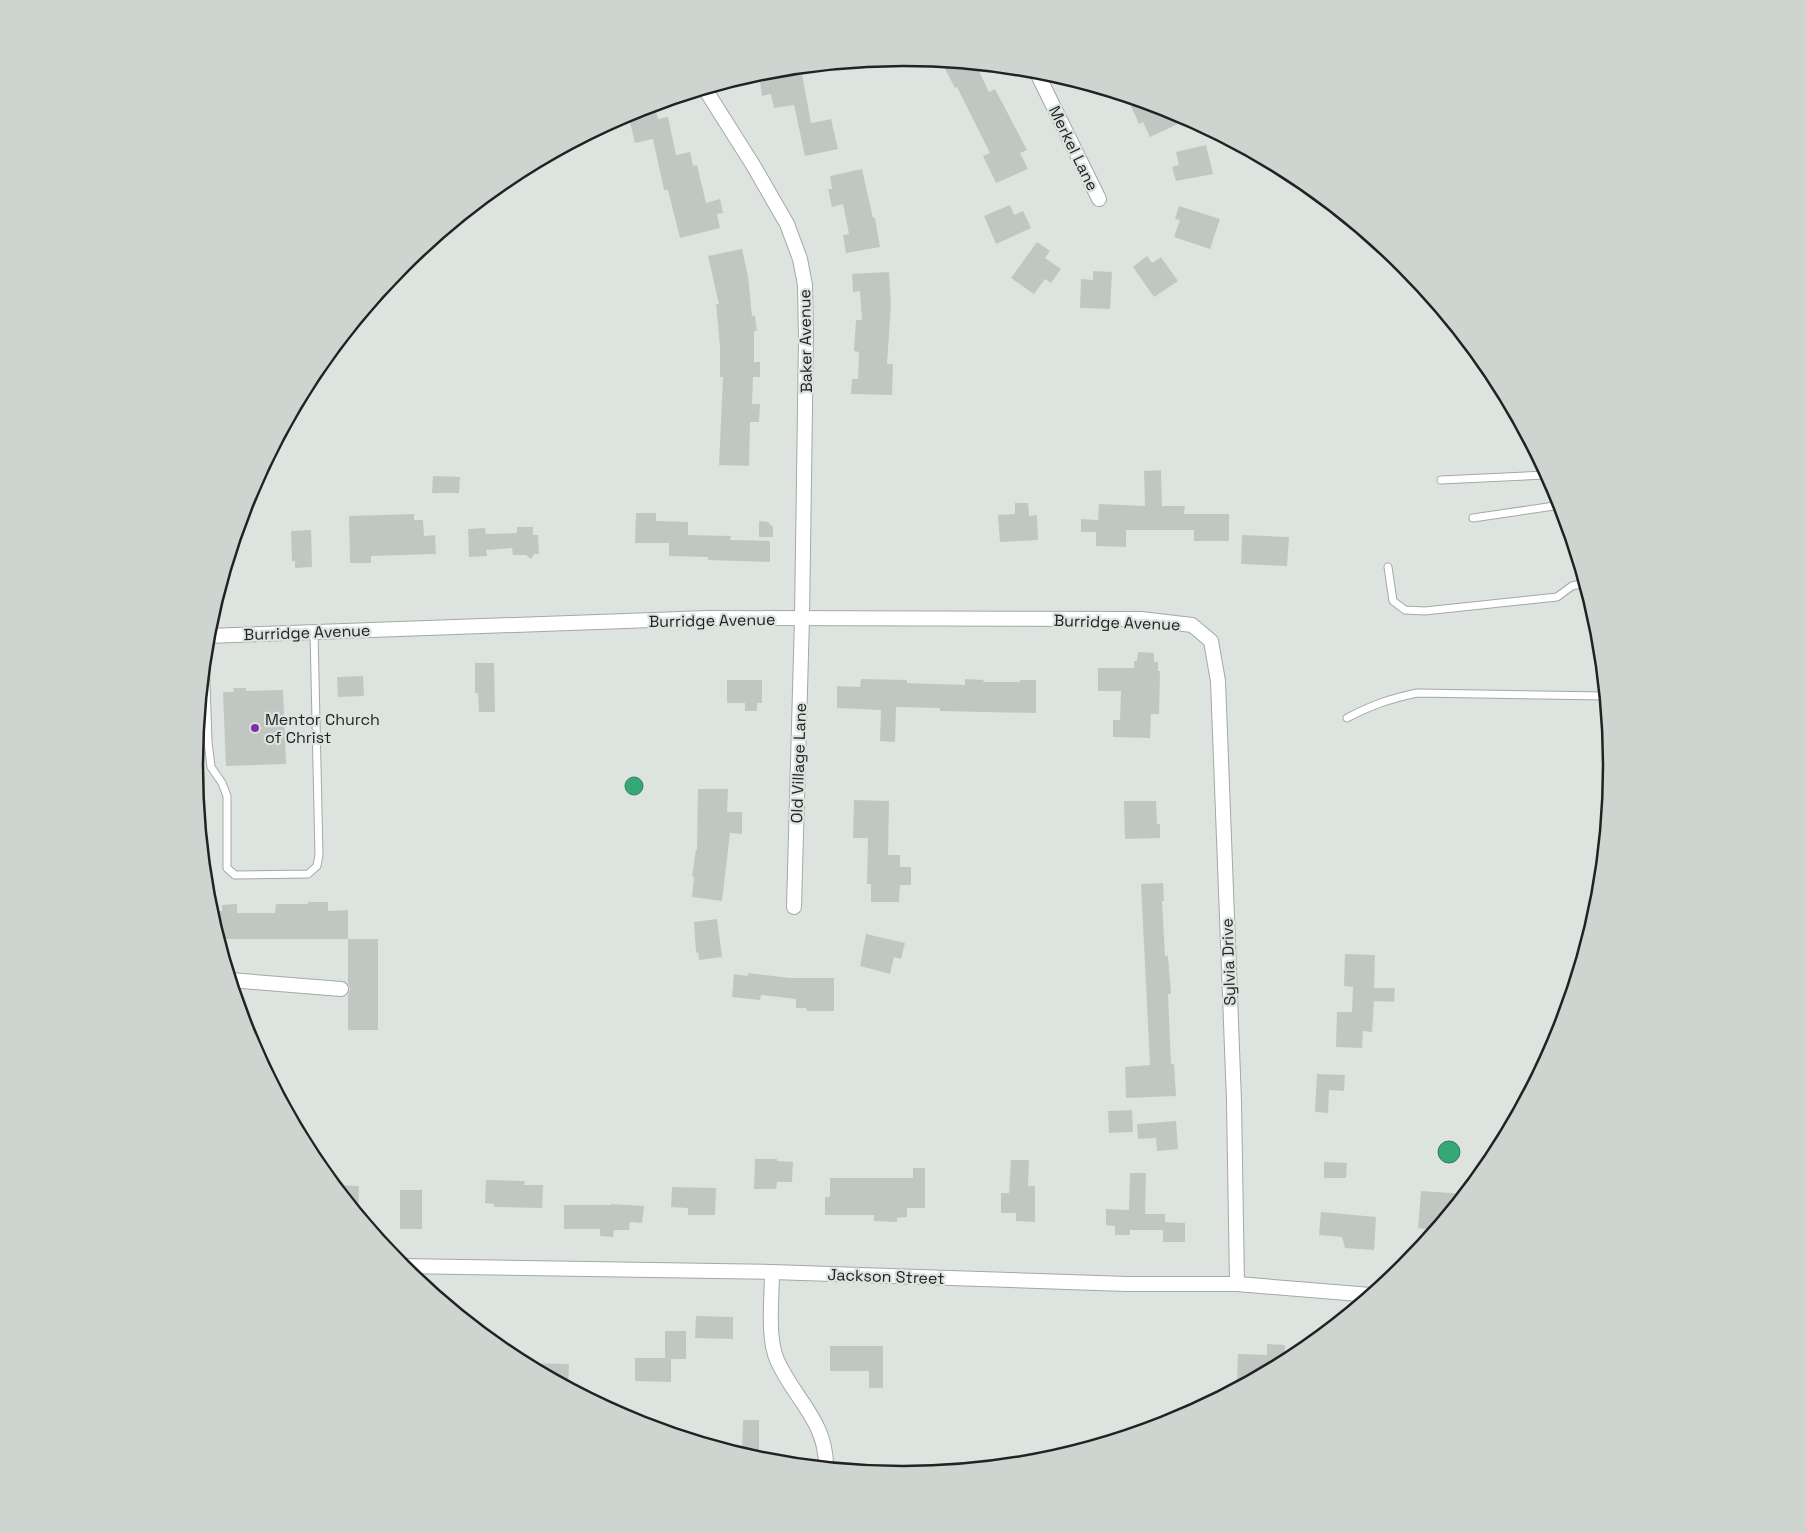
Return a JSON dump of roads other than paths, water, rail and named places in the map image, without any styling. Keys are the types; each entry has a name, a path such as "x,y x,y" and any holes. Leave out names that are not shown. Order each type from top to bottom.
{"street":[{"name":"Merkel Lane","path":"1040,80 1099,199"},
{"name":"Baker Avenue","path":"708,94 764,182 788,224 800,259 805,285 802,618"},
{"name":"Burridge Avenue","path":"215,636 708,618 1141,619 1192,625 1211,641"},
{"name":"Old Village Lane","path":"794,906 802,618"},
{"name":"Sylvia Drive","path":"1211,641 1218,681 1234,1102 1237,1284"},
{"path":"237,981 341,989"},
{"name":"Jackson Street","path":"412,1266 772,1272 1127,1284 1237,1284 1363,1294"},
{"path":"772,1272 772,1343 777,1360 786,1377 817,1424 825,1451 826,1462"}],"lane":[{"path":"1441,480 1539,475"},
{"path":"1474,518 1553,506"},
{"path":"1388,567 1393,601 1405,610 1425,611 1557,596 1572,586 1579,584"},
{"path":"206,698 211,767 222,783 227,796 227,868 235,875 308,874 317,866 319,855 314,632"},
{"path":"1347,718 1372,705 1392,698 1417,694 1599,696"}],"place":[{"name":"Mentor Church of Christ","path":"255,728"}]}
